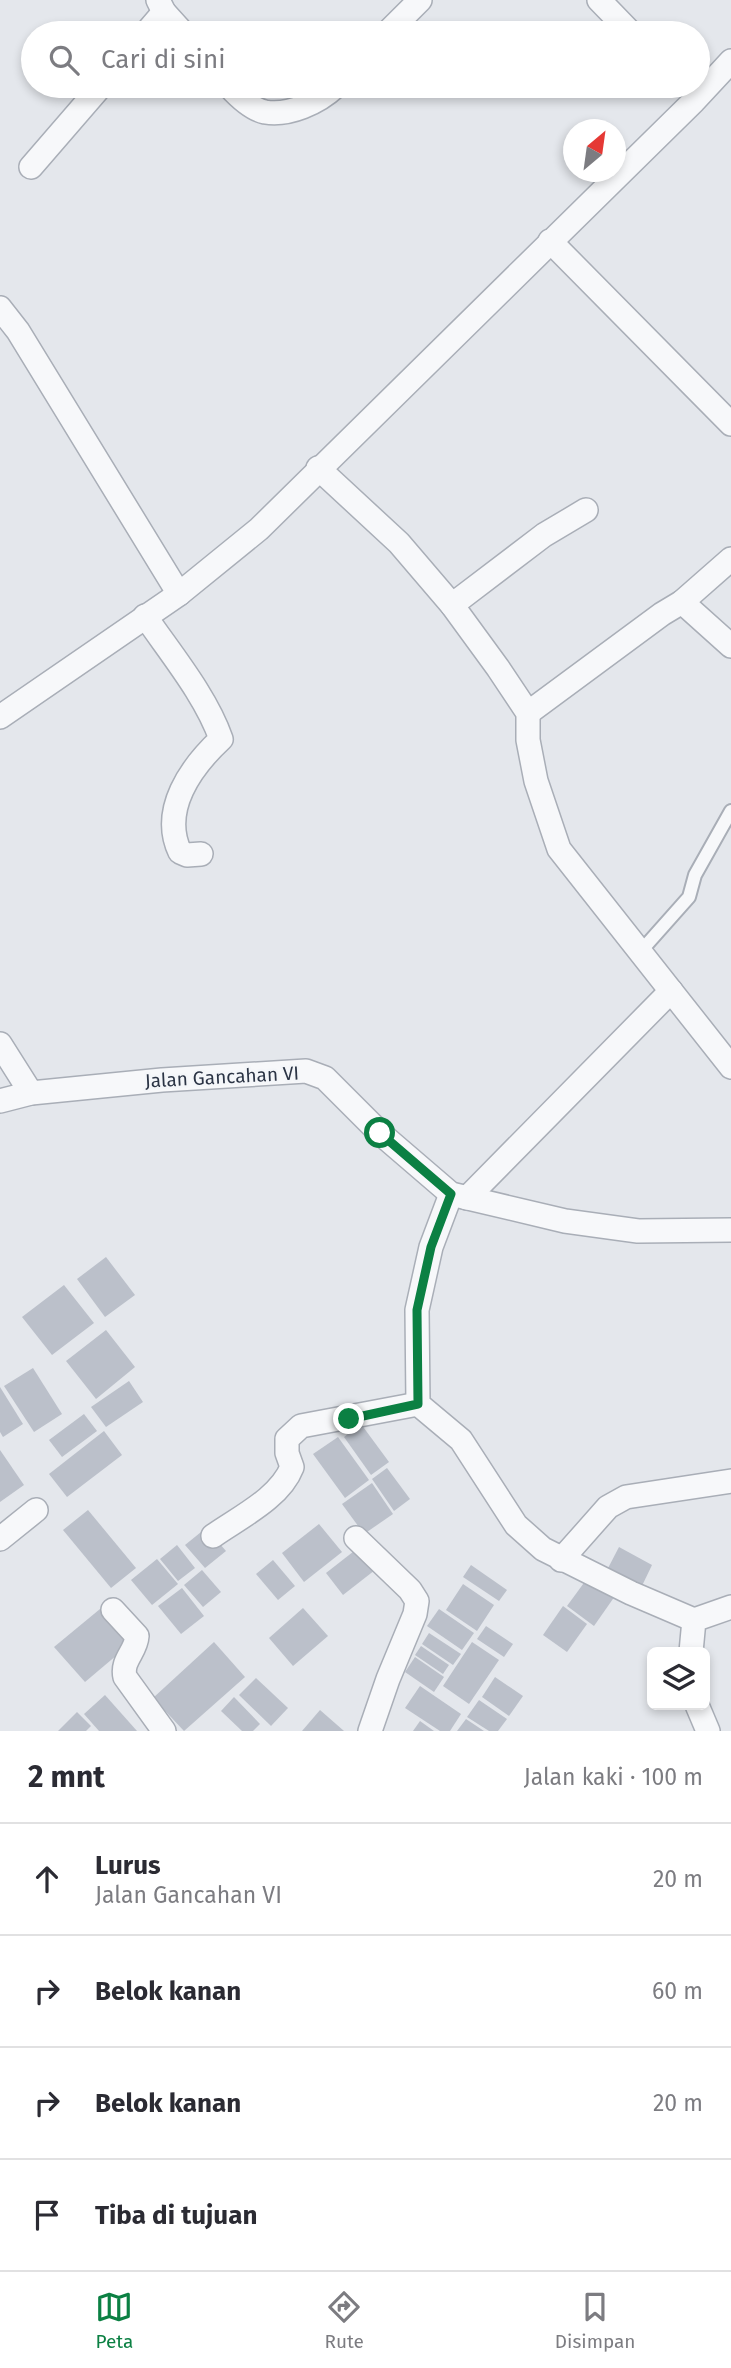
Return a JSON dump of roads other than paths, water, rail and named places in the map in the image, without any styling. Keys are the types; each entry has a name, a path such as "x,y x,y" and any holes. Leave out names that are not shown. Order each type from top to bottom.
{"street":[{"path":"399,21 420,0"},
{"path":"599,0 619,21"},
{"path":"161,6 173,21"},
{"path":"710,76 731,61"},
{"path":"31,167 91,98"},
{"path":"240,98 264,112 297,111 317,98"},
{"path":"0,717 179,594 259,529 550,242 682,98"},
{"path":"550,242 731,424"},
{"path":"0,308 18,331 179,594"},
{"path":"318,468 399,542 452,606 528,713 528,740 536,781 559,849 731,1067"},
{"path":"452,606 544,535 586,510"},
{"path":"528,713 682,602 731,559"},
{"path":"682,602 731,646"},
{"path":"145,617 203,702 221,739 182,784 173,820 175,842 180,852 187,855 201,854"},
{"path":"671,991 459,1196 431,1247 417,1310 418,1404 461,1440 516,1525 543,1549 561,1560 694,1620 731,1607"},
{"path":"0,1044 31,1093"},
{"name":"Jalan Gancahan VI","path":"0,1101 31,1093 212,1076 316,1073 325,1078 380,1133 459,1196 565,1221 638,1231 731,1230"},
{"path":"213,1536 272,1494 288,1475 292,1467 287,1453 288,1440 301,1426 418,1404"},
{"path":"561,1560 608,1507 626,1497 731,1481"},
{"path":"0,1539 36,1510"},
{"path":"356,1538 411,1590 417,1601 415,1614 370,1731"},
{"path":"113,1610 137,1636 136,1646 125,1661 125,1676 164,1731"},
{"path":"691,1647 694,1620"},
{"path":"699,1710 708,1731"}],"lane":[{"path":"641,951 689,897 695,875 731,811"}]}
